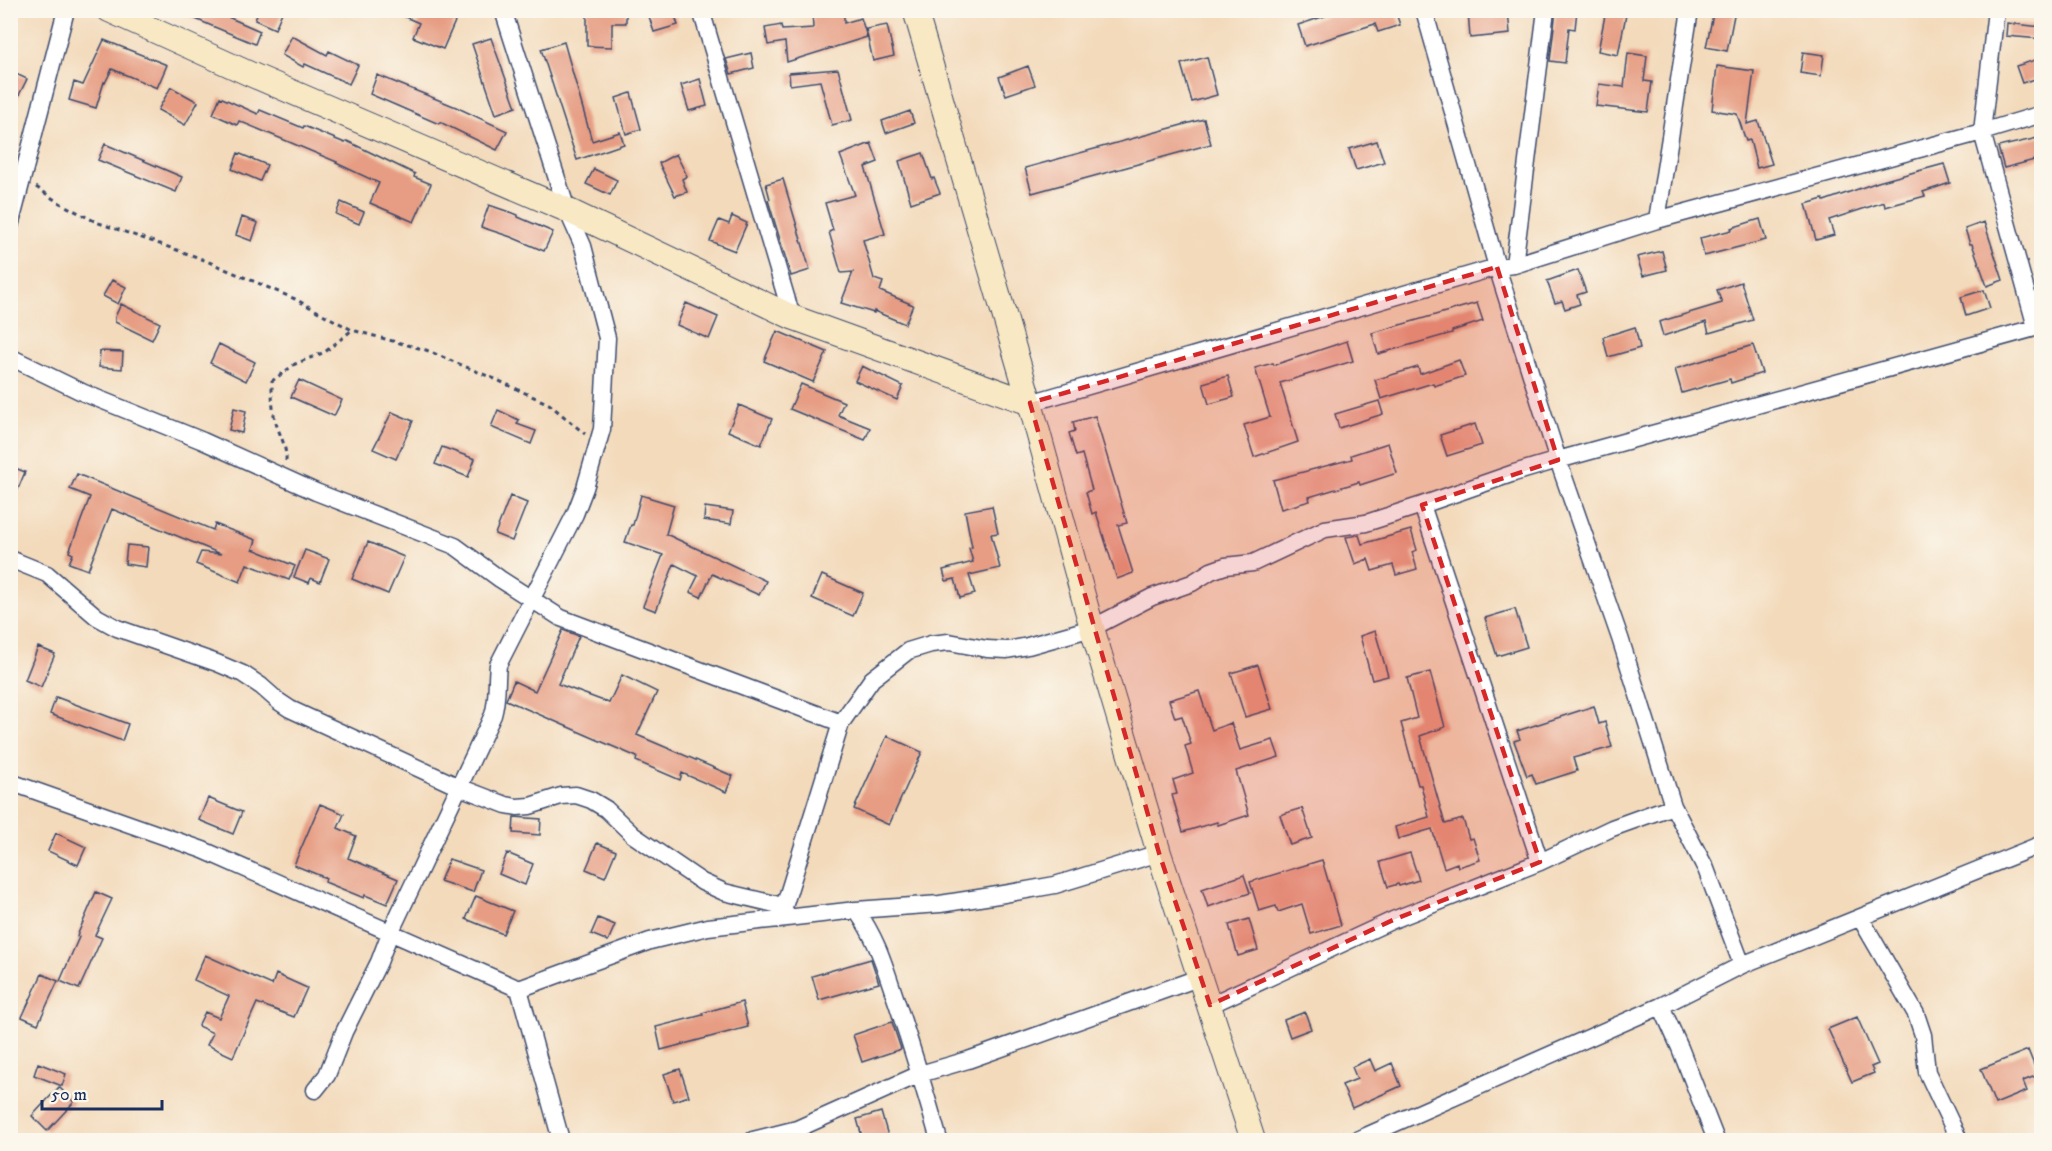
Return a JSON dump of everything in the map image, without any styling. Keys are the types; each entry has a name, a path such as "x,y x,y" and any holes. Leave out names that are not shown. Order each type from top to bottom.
{"street":[{"path":"10,226 17,177 66,10"},
{"path":"110,10 250,74 567,210 792,317 1030,403 1506,266 1657,220 2042,114"},
{"path":"315,1090 327,1075 344,1032 379,962 390,933 493,715 497,702 498,665 575,514 602,429 607,338 583,246 567,210 503,10"},
{"path":"701,10 792,317"},
{"path":"915,10 1030,403 1092,628 1160,853 1253,1140"},
{"path":"1424,10 1506,266 1558,460 1617,628 1672,806 1706,869 1742,965"},
{"path":"1506,266 1546,10"},
{"path":"1657,220 1690,10"},
{"path":"781,913 841,723 872,679 909,651 931,644 949,642 1007,650 1092,628 1152,597 1192,583 1211,571 1225,566 1253,563 1325,529 1366,523 1558,460 2039,327 1982,132 1996,10"},
{"path":"10,357 84,393 203,441 316,492 455,546 561,618 841,723"},
{"path":"1422,505 1539,862"},
{"path":"10,559 47,574 97,617 117,628 217,663 261,686 290,709 459,787 517,807 530,806 561,796 576,795 591,800 606,809 633,835 702,882 781,913"},
{"path":"10,782 203,850 519,989 650,941 708,927 781,913 940,904 1055,885 1160,853"},
{"path":"1210,1005 1393,920 1539,862 1612,828 1672,806"},
{"path":"1357,1140 1661,1006 1742,965 2042,844"},
{"path":"856,910 871,930 880,952 939,1140"},
{"path":"1861,918 1916,1014 1923,1035 1927,1072 1959,1140"},
{"path":"753,1140 797,1129 920,1074 968,1060 1201,977"},
{"path":"519,989 561,1140"},
{"path":"1661,1006 1716,1140"}],"path":[{"path":"17,177 96,222 197,257 295,299 352,330 426,350 549,404 598,444"},
{"path":"285,478 286,455 271,402 272,381 296,364 325,352 352,330"}],"highlighted area":[{"path":"1497,267 1558,460 1422,505 1540,862 1393,920 1210,1005 1159,853 1030,403"}],"building":[{"path":"174,10 231,10 228,17 260,31 255,44"},
{"path":"259,10 283,10 275,29 255,20"},
{"path":"389,10 426,10 437,16 440,10 460,10 443,49 413,37 419,23"},
{"path":"587,10 626,10 626,23 612,23 612,47 587,46"},
{"path":"647,10 673,10 678,25 654,32"},
{"path":"812,10 844,10 844,23 861,18 867,37 787,62 785,42 768,45 765,28 781,25 782,30 813,28"},
{"path":"1343,10 1395,10 1400,25 1378,32 1375,24 1305,46 1298,25"},
{"path":"1468,10 1508,10 1510,34 1470,38"},
{"path":"1556,10 1577,10 1575,29 1569,28 1565,63 1550,61"},
{"path":"1606,10 1627,10 1618,55 1598,51"},
{"path":"1714,10 1735,10 1727,51 1706,47"},
{"path":"2007,23 2042,27 2042,39 2006,36"},
{"path":"887,25 894,56 873,61 866,29"},
{"path":"292,36 327,55 329,51 358,65 349,84 305,64 303,67 282,55"},
{"path":"491,38 516,107 496,114 472,44"},
{"path":"104,40 167,65 157,88 112,69 104,82 96,108 69,100 74,82 83,85"},
{"path":"564,42 592,141 620,132 624,144 577,160 541,49"},
{"path":"1803,52 1824,55 1821,76 1800,73"},
{"path":"751,53 754,68 731,74 726,59"},
{"path":"1628,53 1647,56 1644,81 1652,82 1648,112 1596,106 1599,84 1624,87"},
{"path":"1207,57 1217,95 1192,102 1181,64"},
{"path":"2042,58 2042,77 2022,83 2016,66"},
{"path":"1028,66 1035,85 1006,95 999,77"},
{"path":"1717,66 1754,71 1747,124 1758,121 1772,164 1757,168 1750,140 1746,141 1737,114 1712,110"},
{"path":"838,69 852,120 832,125 820,81 790,85 789,73"},
{"path":"10,71 27,79 10,113"},
{"path":"377,75 456,107 507,131 497,150 440,122 439,124 370,94"},
{"path":"700,79 707,106 689,111 681,85"},
{"path":"171,87 198,102 185,125 158,110"},
{"path":"631,93 641,129 626,134 616,98"},
{"path":"220,97 258,114 260,110 345,143 347,141 431,184 414,222 370,203 379,183 337,162 239,121 237,125 213,114"},
{"path":"910,111 914,123 886,133 882,121"},
{"path":"1204,119 1211,144 1032,193 1025,168"},
{"path":"2042,137 2042,158 2004,168 1998,147"},
{"path":"1377,141 1384,162 1356,170 1349,149"},
{"path":"871,143 878,162 865,167 885,234 863,240 874,279 883,282 880,291 913,305 905,324 874,311 874,313 841,303 853,272 841,273 829,232 833,230 825,203 855,195 840,155"},
{"path":"105,144 182,177 176,192 98,160"},
{"path":"238,153 267,165 260,181 232,169"},
{"path":"923,153 932,179 934,178 940,193 911,203 899,161"},
{"path":"676,154 687,176 682,179 687,192 675,196 659,163"},
{"path":"1944,164 1950,183 1923,192 1925,196 1885,207 1884,202 1829,220 1834,235 1816,240 1806,204 1823,199 1824,201 1878,182"},
{"path":"594,169 617,180 610,195 586,184"},
{"path":"783,179 810,270 791,276 768,200 770,199 766,184"},
{"path":"341,202 364,212 359,224 336,214"},
{"path":"489,205 518,215 553,232 544,251 481,227"},
{"path":"732,216 747,223 735,251 710,241 719,220 729,224"},
{"path":"242,217 258,223 252,241 236,235"},
{"path":"1760,219 1766,240 1704,256 1700,238 1732,230 1731,228"},
{"path":"1984,222 2003,280 1987,286 1965,229"},
{"path":"1662,251 1667,270 1643,276 1637,257"},
{"path":"1578,270 1586,292 1577,295 1580,304 1565,309 1562,301 1555,303 1547,281"},
{"path":"112,280 126,287 118,304 103,296"},
{"path":"1741,282 1753,320 1709,333 1706,322 1663,336 1659,322 1722,303 1717,290"},
{"path":"1984,290 1990,308 1966,316 1961,297"},
{"path":"686,303 718,317 709,339 677,325"},
{"path":"1477,303 1483,321 1452,331 1452,333 1378,354 1372,333"},
{"path":"121,304 160,323 152,340 115,322"},
{"path":"1635,327 1640,348 1608,357 1603,337"},
{"path":"777,331 827,352 813,382 764,361"},
{"path":"1347,341 1353,361 1280,383 1298,442 1254,457 1244,425 1270,417 1255,368 1273,363 1274,365"},
{"path":"219,344 255,362 246,381 210,363"},
{"path":"1753,345 1762,373 1731,383 1730,379 1682,393 1675,369"},
{"path":"100,351 123,352 122,369 99,367"},
{"path":"1459,360 1465,376 1381,399 1375,380 1418,367 1420,374"},
{"path":"862,366 903,386 897,400 855,381"},
{"path":"1228,376 1234,397 1209,404 1203,383"},
{"path":"299,380 342,400 334,416 291,397"},
{"path":"801,384 844,402 838,415 870,428 865,440 790,409"},
{"path":"1379,401 1383,414 1339,428 1335,414"},
{"path":"739,405 772,419 761,445 728,431"},
{"path":"234,408 246,411 242,433 229,430"},
{"path":"498,410 519,420 517,424 536,431 531,444 491,427"},
{"path":"392,412 413,421 396,459 373,449"},
{"path":"1095,416 1127,523 1118,525 1133,573 1117,579 1096,512 1092,514 1086,492 1092,490 1082,454 1076,456 1069,433 1075,431 1073,422"},
{"path":"1475,424 1482,445 1447,456 1440,435"},
{"path":"1388,443 1397,473 1360,485 1359,482 1309,497 1310,501 1281,509 1273,480 1352,459 1351,455"},
{"path":"442,447 475,459 468,477 435,464"},
{"path":"10,466 25,472 11,506 10,506"},
{"path":"77,474 213,530 215,524 256,540 253,549 295,566 289,580 247,564 240,582 196,564 201,552 221,554 112,509 88,570 69,563 73,554 69,552 90,497 70,489"},
{"path":"641,495 674,505 666,534 766,581 759,595 712,574 701,597 690,592 698,576 674,564 656,611 643,606 663,555 625,542 631,525 633,525"},
{"path":"510,496 527,503 512,541 495,534"},
{"path":"992,506 998,533 991,534 1000,568 969,575 975,594 960,598 955,579 946,581 943,570 973,562 965,511"},
{"path":"705,507 733,511 731,524 704,520"},
{"path":"1411,530 1417,550 1412,552 1417,569 1396,575 1393,565 1372,571 1368,559 1355,564 1346,537 1359,535 1362,544"},
{"path":"368,542 404,557 388,594 352,579"},
{"path":"127,545 148,547 146,567 125,564"},
{"path":"305,550 329,559 320,582 311,578 309,583 294,577"},
{"path":"822,575 863,593 853,616 812,598"},
{"path":"1515,609 1527,647 1497,656 1485,618"},
{"path":"563,630 579,636 558,684 609,703 622,675 657,692 637,735 733,776 726,792 682,773 680,780 636,761 637,757 506,700 514,681 535,691"},
{"path":"1375,631 1388,676 1372,680 1360,636"},
{"path":"38,647 55,654 41,687 25,680"},
{"path":"1258,665 1272,709 1245,717 1231,673"},
{"path":"1430,672 1445,727 1420,736 1445,824 1463,819 1469,839 1473,838 1480,860 1458,867 1457,863 1444,868 1432,829 1398,839 1395,827 1429,817 1401,723 1417,718 1407,678"},
{"path":"1199,691 1212,730 1231,723 1240,750 1273,740 1279,757 1236,771 1249,815 1218,825 1217,822 1183,832 1172,795 1177,794 1173,780 1193,773 1185,746 1191,744 1182,716 1175,718 1169,700"},
{"path":"56,697 128,724 122,741 50,714"},
{"path":"1594,706 1599,724 1605,722 1612,747 1573,758 1577,771 1536,784 1532,774 1527,776 1514,741 1520,739 1517,731"},
{"path":"887,736 922,752 889,825 854,809"},
{"path":"208,798 242,812 233,834 199,820"},
{"path":"320,804 344,814 338,828 356,836 348,858 398,879 387,904 365,895 364,898 325,882 326,878 294,865"},
{"path":"1302,808 1312,838 1290,845 1280,815"},
{"path":"514,817 541,819 540,835 513,833"},
{"path":"56,833 86,847 78,865 48,851"},
{"path":"597,843 616,851 605,877 586,869"},
{"path":"507,853 533,864 525,885 499,874"},
{"path":"1410,853 1419,880 1388,887 1380,862"},
{"path":"449,859 481,870 473,892 440,881"},
{"path":"1322,860 1341,925 1311,934 1302,904 1278,912 1276,906 1259,911 1250,882"},
{"path":"1244,875 1250,893 1208,907 1202,889"},
{"path":"96,892 112,899 95,935 102,938 79,989 60,981"},
{"path":"476,896 513,911 503,934 466,919"},
{"path":"598,918 615,925 608,941 591,934"},
{"path":"1249,919 1258,950 1238,956 1229,925"},
{"path":"205,955 272,985 276,974 307,988 294,1017 257,1003 233,1057 207,1045 213,1033 198,1026 205,1012 219,1018 229,996 194,980"},
{"path":"871,959 879,983 819,1000 812,976"},
{"path":"42,974 58,981 38,1024 22,1017"},
{"path":"742,1002 748,1027 661,1050 656,1027"},
{"path":"1305,1012 1311,1029 1290,1037 1284,1020"},
{"path":"1857,1017 1878,1064 1871,1067 1874,1073 1852,1082 1828,1029"},
{"path":"892,1022 901,1049 862,1062 853,1035"},
{"path":"2028,1050 2038,1075 2023,1081 2027,1091 1995,1104 1981,1069"},
{"path":"1370,1059 1375,1071 1392,1063 1401,1086 1352,1108 1342,1085 1357,1079 1352,1067"},
{"path":"38,1063 66,1074 62,1086 34,1075"},
{"path":"680,1069 689,1096 673,1101 664,1074"},
{"path":"59,1087 74,1102 47,1131 32,1116"},
{"path":"881,1112 888,1136 863,1140 857,1119"}]}
